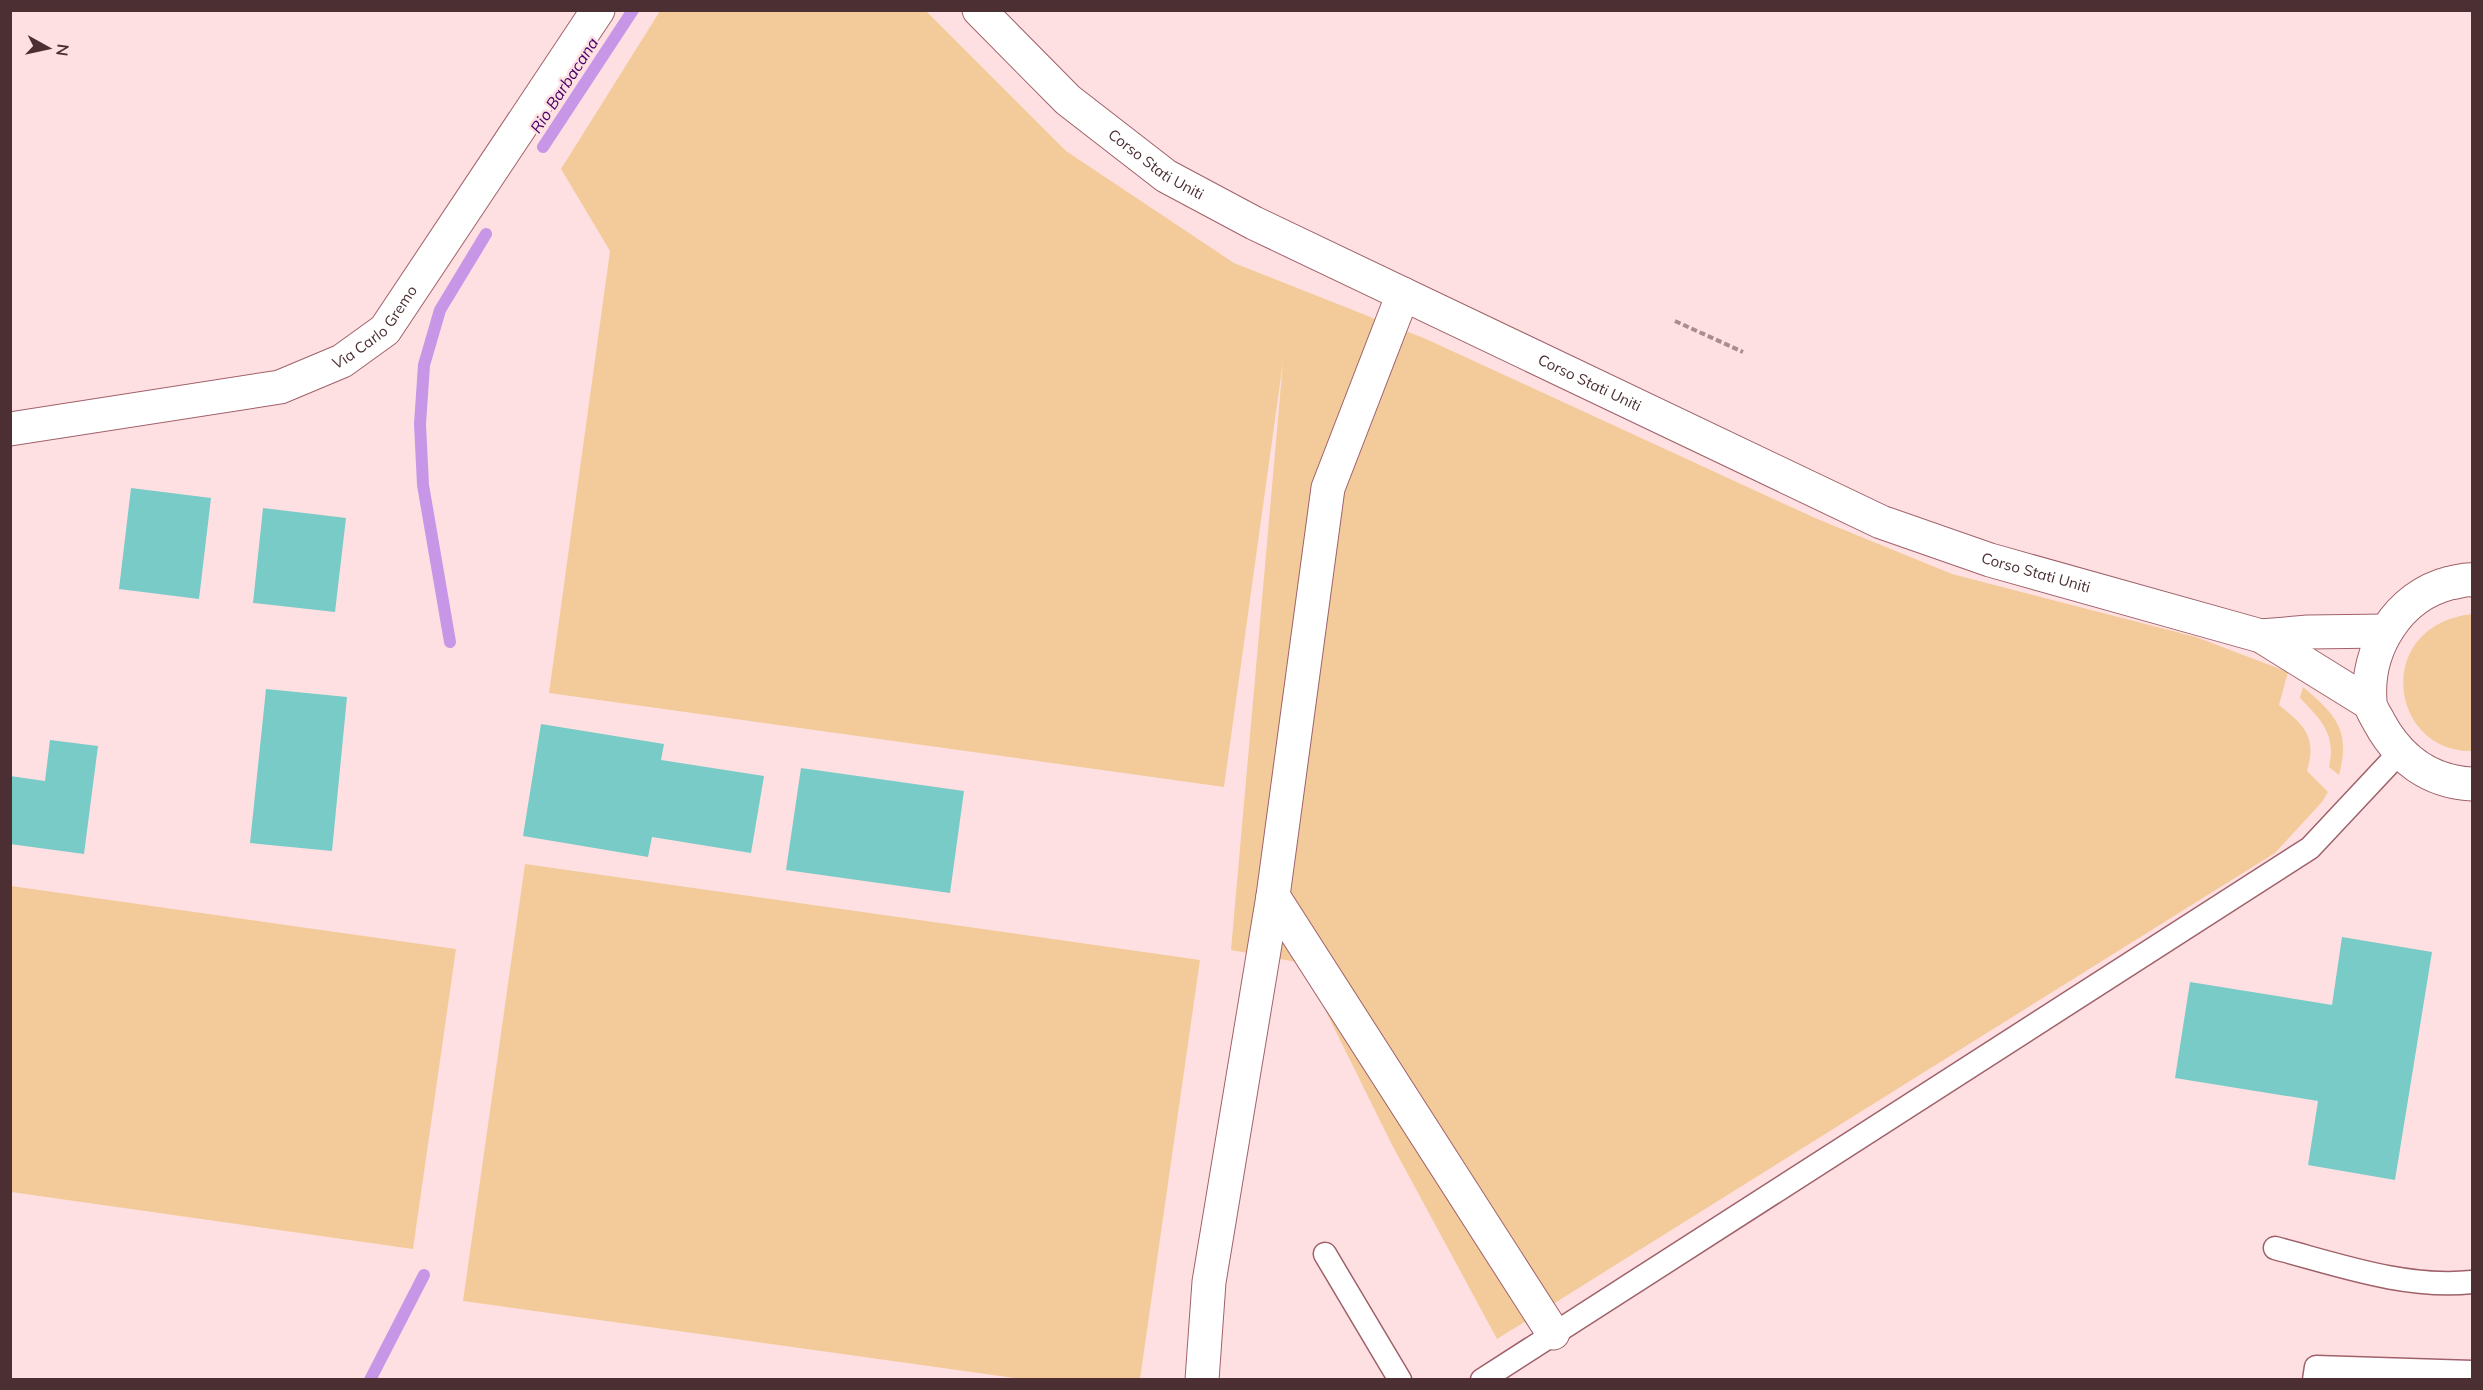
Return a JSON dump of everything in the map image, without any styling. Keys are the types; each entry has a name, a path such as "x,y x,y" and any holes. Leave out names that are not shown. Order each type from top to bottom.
{"street":[{"name":"Via Carlo Gremo","path":"10,429 280,387 342,361 386,330 598,10"},
{"name":"Corso Stati Uniti","path":"979,10 1068,99 1166,176 1254,223 1881,522 1990,560 2261,636 2369,704"},
{"path":"1202,1380 1209,1282 1273,896 1328,488 1402,294"},
{"path":"2472,580 2434,587 2406,605 2385,631 2372,662 2369,704 2399,753 2424,772 2452,783 2472,784"},
{"name":"Corso Stati Uniti","path":"2261,636 2308,632 2385,631"},
{"path":"1273,896 1553,1333"}],"lane":[{"path":"1482,1380 2310,848 2399,753"},
{"path":"2275,1248 2396,1279 2444,1285 2472,1282"},
{"path":"1325,1254 1400,1380"},
{"path":"2314,1380 2316,1367 2472,1372"}],"path":[{"path":"1675,321 1743,352"}],"shaded area":[{"path":"660,11 926,11 1066,151 1234,263 1426,339 1815,518 1952,574 2196,637 2288,672 2279,705 2296,719 2306,733 2310,749 2307,771 2328,792 2322,802 2275,853 1497,1339 1391,1143 1302,963 1231,950 1283,362 1224,787 549,693 610,251 561,169"},
{"path":"2472,614 2472,751 2444,746 2423,732 2409,711 2403,687 2406,662 2418,640 2440,623"},
{"path":"2303,687 2324,706 2338,725 2343,746 2339,775 2329,767 2331,746 2321,721 2300,698"},
{"path":"525,864 1200,960 1140,1379 1021,1379 463,1301"},
{"path":"11,886 456,949 413,1249 11,1192"}],"building":[{"path":"131,488 211,498 199,599 119,589"},
{"path":"263,508 346,518 335,612 253,603"},
{"path":"266,689 347,697 332,851 250,843"},
{"path":"541,724 664,744 661,760 764,776 751,853 652,837 648,857 523,836"},
{"path":"50,740 98,746 84,854 10,844 10,776 45,781"},
{"path":"801,768 964,791 950,893 786,870"},
{"path":"2342,937 2432,952 2395,1180 2308,1165 2318,1101 2175,1078 2190,982 2332,1005"}],"waterway":[{"name":"Rio Barbacana","path":"543,147 633,10"},
{"path":"450,642 423,485 420,424 424,365 440,310 486,234"},
{"path":"370,1380 424,1275"}]}
